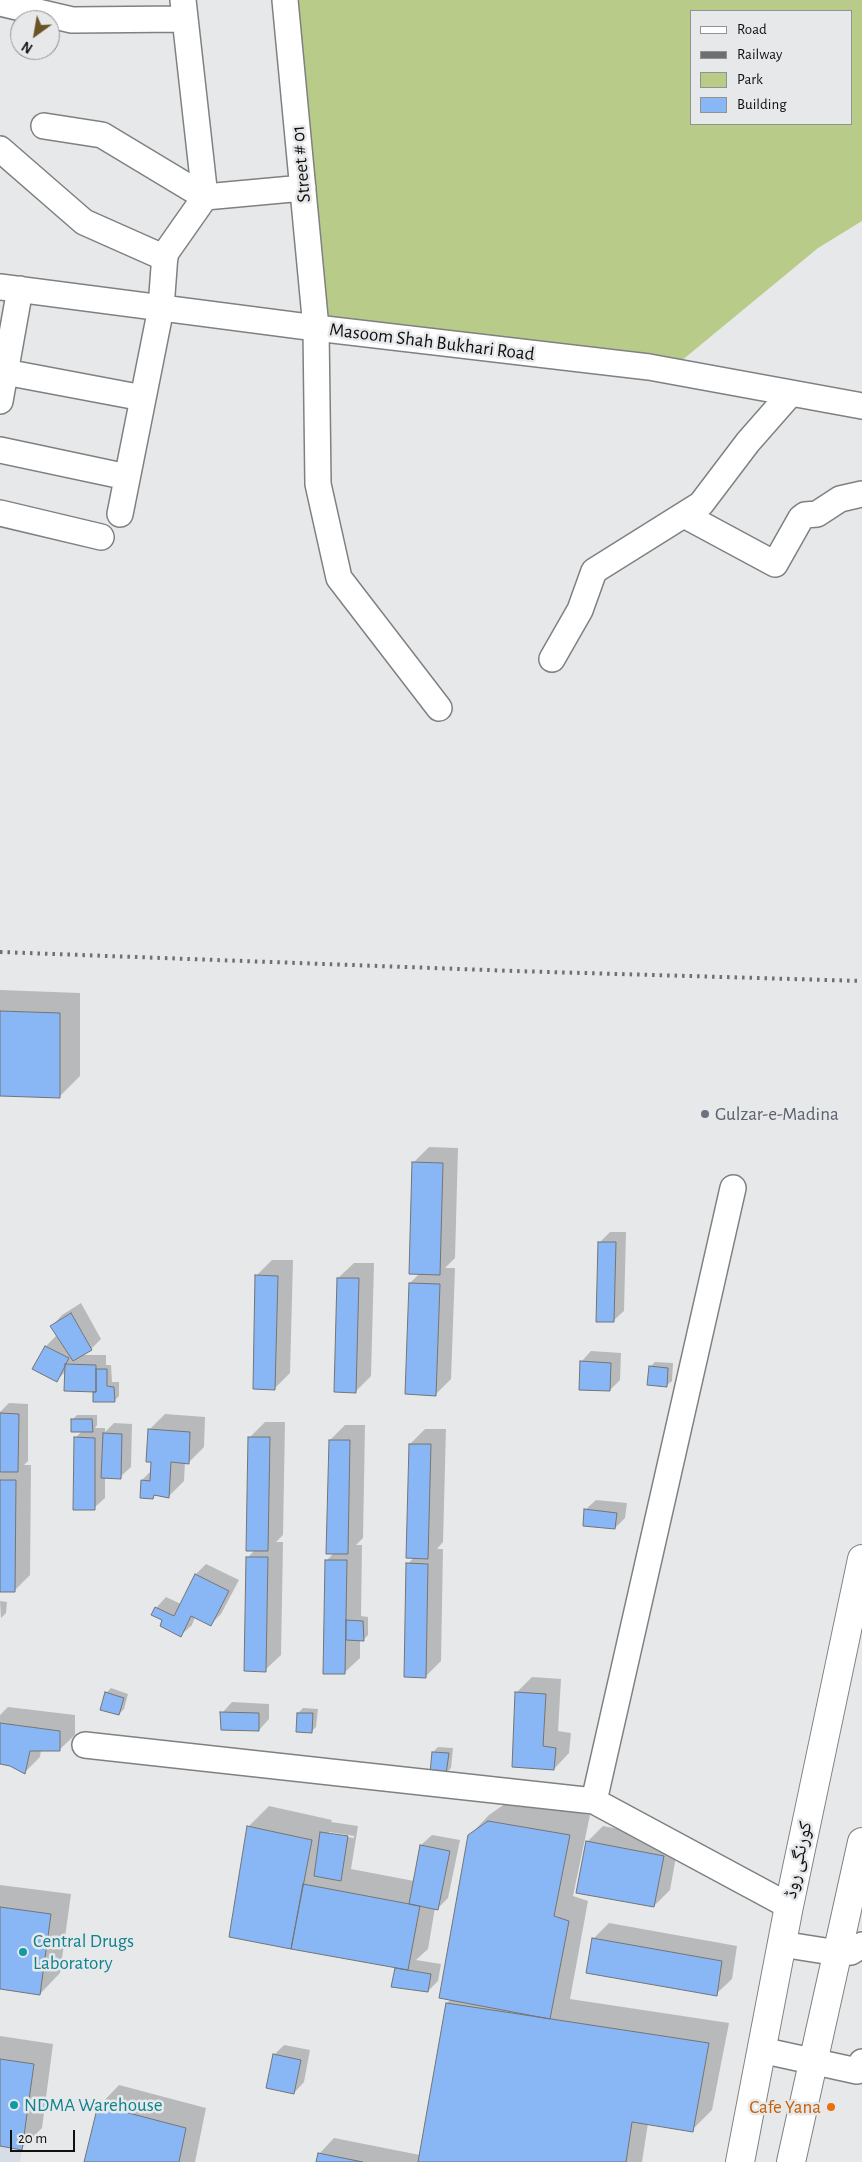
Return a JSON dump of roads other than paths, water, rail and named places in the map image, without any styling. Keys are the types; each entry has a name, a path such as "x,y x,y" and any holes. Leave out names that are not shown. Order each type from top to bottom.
{"main road":[{"name":"کورنگی روڈ","path":"740,2162 788,1906 862,1559"},
{"path":"791,2162 814,2060 850,1949 862,1842"}],"street":[{"name":"Street # 01","path":"285,0 316,328 318,484 339,578 440,708"},
{"path":"0,2 72,20 184,9 205,196 165,254 161,308 120,514"},
{"path":"44,126 102,135 205,196 303,188"},
{"path":"0,149 84,222 165,258"},
{"path":"0,401 5,372 10,288"},
{"name":"Masoom Shah Bukhari Road","path":"10,288 316,328 650,368 862,406"},
{"path":"5,372 143,398"},
{"path":"552,659 580,610 594,571 701,504 748,442 791,393"},
{"path":"0,450 127,478"},
{"path":"684,515 775,564 801,518 817,514 840,499 862,494"},
{"path":"0,513 101,537"},
{"path":"594,1801 733,1188"},
{"path":"85,1746 594,1801 788,1906"},
{"path":"782,1944 850,1949"},
{"path":"761,2050 858,2071 862,2062"}],"railway":[{"path":"0,952 514,971 862,981"}],"place":[{"name":"Gulzar-e-Madina","path":"705,1114"},
{"name":"Central Drugs Laboratory","path":"23,1952"},
{"name":"NDMA Warehouse","path":"14,2105"},
{"name":"Cafe Yana","path":"831,2107"}]}
